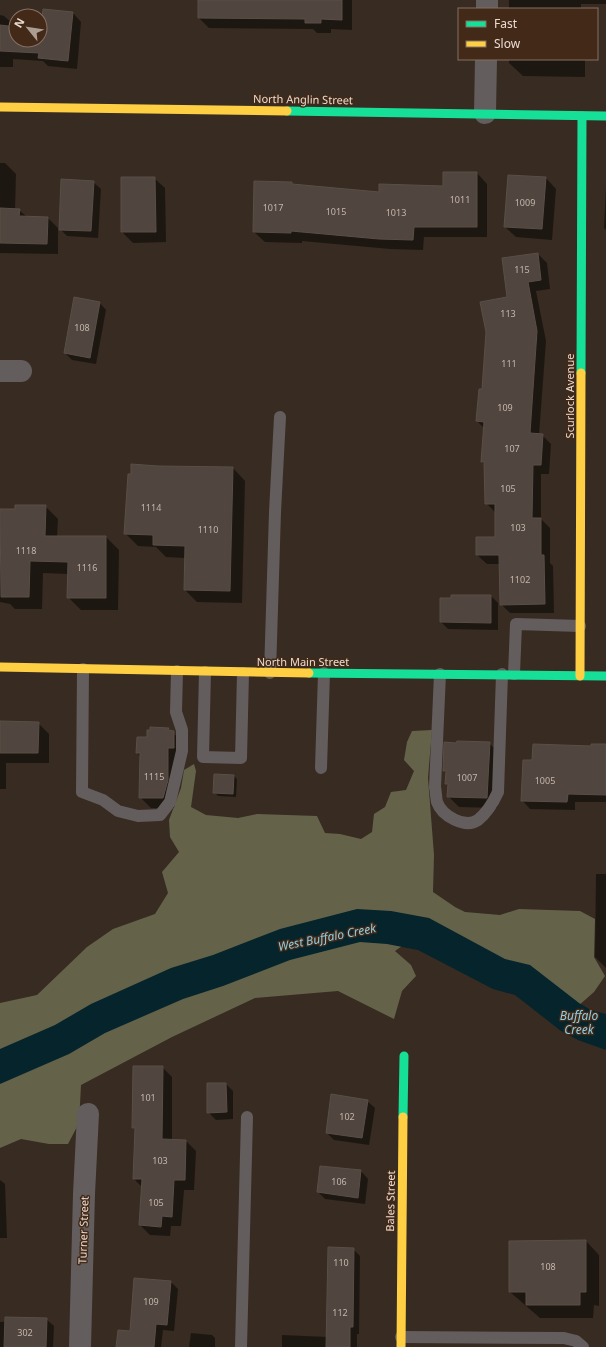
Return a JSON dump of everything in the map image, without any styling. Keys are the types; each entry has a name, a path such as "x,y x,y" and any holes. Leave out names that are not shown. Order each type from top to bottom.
{"street":[{"path":"485,113 486,60"},
{"name":"North Anglin Street","path":"0,107 485,113 606,116"},
{"name":"Scurlock Avenue","path":"580,676 582,116"},
{"path":"0,371 22,371"},
{"name":"North Main Street","path":"0,667 243,673 606,676"},
{"name":"Bales Street","path":"401,1342 404,1056"},
{"name":"Turner Street","path":"80,1347 84,1194 88,1114"}],"lane":[{"path":"270,673 280,417"},
{"path":"440,674 435,787 438,804 446,814 462,823 477,821 490,808 498,792 508,674 516,624 580,626"},
{"path":"83,669 82,792 103,800 118,811 138,816 160,815 170,802 182,751 182,730 176,712 177,671"},
{"path":"205,672 203,757 241,758 243,673"},
{"path":"321,768 324,674"},
{"path":"241,1347 247,1117"},
{"path":"401,1342 564,1338 576,1341 583,1347"}],"shaded area":[{"path":"432,730 428,778 434,855 433,892 465,912 500,915 519,909 580,911 595,919 594,957 605,976 594,992 577,1007 409,941 395,951 411,965 416,976 402,991 394,1019 338,991 255,998 172,1037 81,1085 79,1123 68,1144 49,1144 21,1139 0,1148 0,1003 37,995 87,947 113,929 155,914 168,893 162,872 179,852 170,837 169,820 181,788 184,770 194,764 196,771 191,807 206,815 238,818 257,814 317,816 325,833 340,834 361,839 372,832 374,814 385,807 391,792 406,790 414,771 404,760 407,742 412,731"}],"water":[{"name":"Buffalo Creek","path":"357,909 391,911 429,918 505,959 530,965 579,1003 591,1010 606,1014 606,1050 578,1040 561,1031 515,995 493,989 418,950 387,944 360,942 290,960 223,986 183,999 105,1033 69,1054 0,1084 0,1049 55,1025 91,1004 171,968 213,955 280,929"}],"building":[{"path":"198,0 342,0 342,20 321,19 321,23 305,23 305,19 198,18"},
{"path":"48,10 73,12 68,61 38,58 39,53 0,51 0,25 8,26 8,48 48,48"},
{"path":"443,172 477,172 477,227 414,227 413,240 379,239 291,231 291,233 253,232 254,181 292,182 292,184 379,192 379,184 443,186"},
{"path":"508,175 546,177 542,229 504,227"},
{"path":"121,177 155,177 156,232 121,232"},
{"path":"61,179 94,181 91,231 59,230"},
{"path":"0,208 20,209 19,216 48,217 47,244 0,243"},
{"path":"538,253 541,280 528,282 537,331 530,433 543,434 541,465 533,465 532,518 541,518 541,555 544,555 545,604 500,605 499,555 476,555 476,537 495,537 495,504 485,504 484,462 481,462 484,422 476,421 479,389 482,389 486,332 480,302 507,297 502,258"},
{"path":"74,297 100,302 90,358 64,353"},
{"path":"131,464 158,466 233,467 230,591 184,590 185,546 153,545 153,535 124,534 128,474 131,474"},
{"path":"15,505 46,505 45,536 106,536 106,598 67,598 68,562 30,561 29,597 1,597 0,509 15,509"},
{"path":"451,595 491,595 491,623 440,622 440,598 451,598"},
{"path":"0,721 39,722 38,753 0,753"},
{"path":"150,727 169,728 168,730 174,731 174,748 168,748 168,780 163,798 139,798 140,753 136,753 137,737 147,737 147,730 150,730"},
{"path":"457,741 490,742 487,798 447,797 448,784 445,784 446,771 443,771 444,742 456,743"},
{"path":"533,744 591,746 591,744 606,744 606,795 568,794 567,802 521,801 523,760 532,760"},
{"path":"214,774 234,775 233,794 213,793"},
{"path":"133,1066 163,1066 162,1139 186,1140 185,1180 174,1180 172,1217 162,1216 161,1227 139,1225 142,1179 133,1179 135,1128 132,1128"},
{"path":"207,1083 226,1083 227,1112 207,1113"},
{"path":"331,1094 368,1100 362,1138 326,1133"},
{"path":"320,1166 361,1170 358,1198 317,1192"},
{"path":"586,1240 586,1292 580,1292 580,1305 526,1305 526,1292 509,1292 509,1241"},
{"path":"328,1247 354,1248 353,1327 350,1327 350,1347 326,1347"},
{"path":"134,1278 171,1281 167,1325 156,1324 154,1347 116,1347 118,1330 130,1331"},
{"path":"5,1317 47,1318 46,1347 4,1347"}],"traffic: fast":[{"path":"287,111 606,116"},
{"path":"581,373 582,116"},
{"path":"309,673 606,676"},
{"path":"403,1117 404,1056"}],"traffic: slow":[{"path":"0,107 287,111"},
{"path":"580,676 581,373"},
{"path":"0,667 309,673"},
{"path":"401,1347 403,1117"}],"water label":[{"name":"West Buffalo Creek","path":"327,937"}]}
